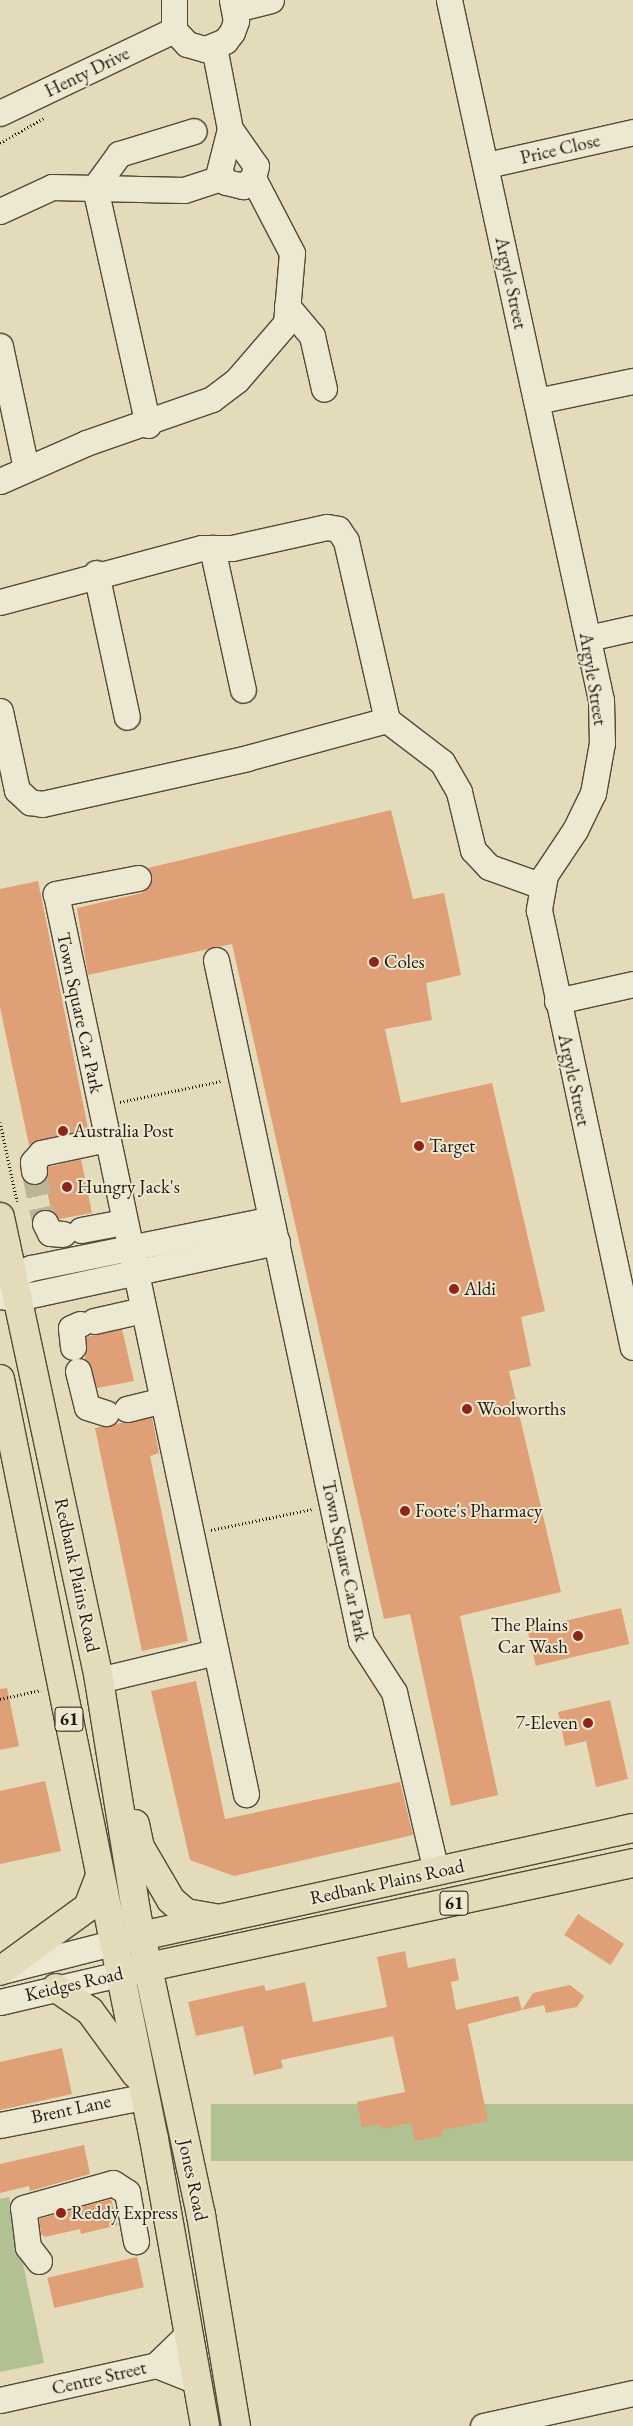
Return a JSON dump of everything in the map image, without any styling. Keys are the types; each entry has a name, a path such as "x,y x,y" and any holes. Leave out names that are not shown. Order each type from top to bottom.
{"main road":[{"name":"Redbank Plains Road","path":"9,1214 7,1287 99,1680 102,1715 141,1936"},
{"name":"Redbank Plains Road","path":"0,1379 118,1974"},
{"name":"61","path":"102,1715 122,1761 140,1848 157,1880 186,1913 217,1919"},
{"name":"Redbank Plains Road","path":"112,1943 633,1828"},
{"name":"Redbank Plains Road","path":"148,1967 580,1876 633,1863"},
{"path":"436,1871 462,1886 557,1865 580,1876"},
{"path":"0,1971 88,1907 99,1878"},
{"name":"Jones Road","path":"141,1936 201,2215 236,2426"},
{"name":"Keidges Road","path":"118,1974 148,1967"},
{"name":"Jones Road","path":"118,1974 142,2089 205,2426"},
{"path":"56,1988 90,2011 142,2089"}],"street":[{"path":"174,0 174,30 195,48 214,47 232,32 234,4 271,0"},
{"name":"Argyle Street","path":"449,0 588,638 603,721 597,776 588,806 542,886 539,910 557,1001 633,1347"},
{"name":"Henty Drive","path":"0,113 174,30"},
{"path":"214,47 230,129 219,166 222,178 237,187 253,178"},
{"path":"0,481 86,442 148,425 212,399 237,380 286,323 292,253 253,178 255,160 230,129"},
{"path":"148,425 96,188 119,154 194,131"},
{"name":"Price Close","path":"486,165 633,132"},
{"path":"0,211 52,187 184,190 222,178"},
{"path":"287,306 312,336 324,389"},
{"path":"0,346 26,468"},
{"path":"537,401 633,381"},
{"path":"0,602 65,587 96,573 212,548 327,527 338,529 346,541 387,720 442,762 459,792 473,850 489,867 542,886"},
{"path":"212,548 243,690"},
{"path":"96,573 127,716"},
{"path":"588,638 633,628"},
{"path":"0,711 17,790 30,802 42,804 247,758 387,720"},
{"name":"Town Square Car Park","path":"138,878 56,894 123,1222 246,1794"},
{"name":"Town Square Car Park","path":"216,960 361,1641 394,1692 436,1871"},
{"path":"557,1001 633,984"},
{"path":"34,1172 32,1162 41,1153 106,1139"},
{"path":"63,1229 123,1222"},
{"path":"7,1287 274,1231"},
{"path":"142,1310 87,1322 71,1328 76,1359 87,1407 116,1411 162,1400"},
{"path":"99,1680 216,1652"},
{"name":"Keidges Road","path":"0,1971 112,1943"},
{"name":"Keidges Road","path":"0,2002 118,1974"},
{"name":"Brent Lane","path":"0,2125 142,2089"},
{"path":"39,2261 28,2248 23,2208 113,2183 127,2192 136,2241"},
{"path":"156,2365 188,2334"},
{"name":"Centre Street","path":"0,2400 156,2365 196,2381"},
{"path":"483,2426 633,2393"}],"path":[{"path":"0,143 53,112"},
{"path":"100,1106 242,1077"},
{"path":"0,1122 9,1214"},
{"path":"191,1534 332,1504"},
{"path":"0,1699 42,1690"}],"green space":[{"path":"211,2104 633,2104 633,2161 211,2161"},
{"path":"9,2197 44,2363 0,2372 0,2199"}],"building":[{"path":"391,810 413,899 444,893 461,975 426,983 432,1020 385,1029 401,1103 492,1083 545,1311 521,1317 531,1366 509,1371 561,1592 460,1616 498,1795 451,1806 410,1614 384,1619 232,944 88,975 77,908 142,893 152,882 148,868"},
{"path":"38,881 88,1128 29,1145 0,1007 0,889"},
{"name":"Hungry Jack's","path":"81,1159 92,1213 59,1219 51,1210 45,1179 48,1167"},
{"path":"122,1329 134,1381 97,1388 85,1359 86,1337"},
{"path":"152,1417 159,1453 150,1456 188,1641 142,1651 95,1428"},
{"name":"The Plains Car Wash","path":"621,1608 629,1644 536,1666 527,1630"},
{"path":"196,1681 225,1819 400,1782 413,1835 234,1876 190,1860 151,1691"},
{"path":"7,1688 19,1746 0,1750 0,1689"},
{"path":"610,1700 628,1779 596,1787 586,1741 565,1746 558,1712"},
{"path":"45,1781 61,1851 0,1864 0,1791"},
{"path":"578,1914 624,1944 611,1965 564,1935"},
{"path":"405,1951 408,1968 455,1958 459,1980 451,1982 456,2010 518,1996 522,2010 468,2024 488,2121 442,2130 443,2136 415,2141 411,2123 381,2129 380,2124 362,2127 357,2102 405,2092 393,2036 281,2060 283,2068 254,2075 243,2026 196,2036 188,2002 264,1985 266,1991 305,1982 313,2022 387,2007 377,1957"},
{"path":"570,1985 584,1996 577,2007 546,2013 544,2005 522,2010 533,1993"},
{"path":"62,2048 72,2094 0,2110 0,2062"},
{"path":"84,2145 90,2174 30,2191 29,2186 0,2193 0,2164"},
{"path":"111,2199 118,2225 81,2234 80,2229 45,2237 41,2234 39,2219"},
{"path":"137,2257 144,2287 54,2308 47,2278"}],"tunnel":[{"path":"34,1171 45,1223"}],"place":[{"name":"Coles","path":"374,962"},
{"name":"Australia Post","path":"63,1131"},
{"name":"Target","path":"419,1146"},
{"name":"Hungry Jack's","path":"67,1187"},
{"name":"Aldi","path":"454,1289"},
{"name":"Woolworths","path":"467,1409"},
{"name":"Foote's Pharmacy","path":"405,1511"},
{"name":"The Plains Car Wash","path":"578,1636"},
{"name":"7-Eleven","path":"588,1723"},
{"name":"Reddy Express","path":"61,2213"}]}
